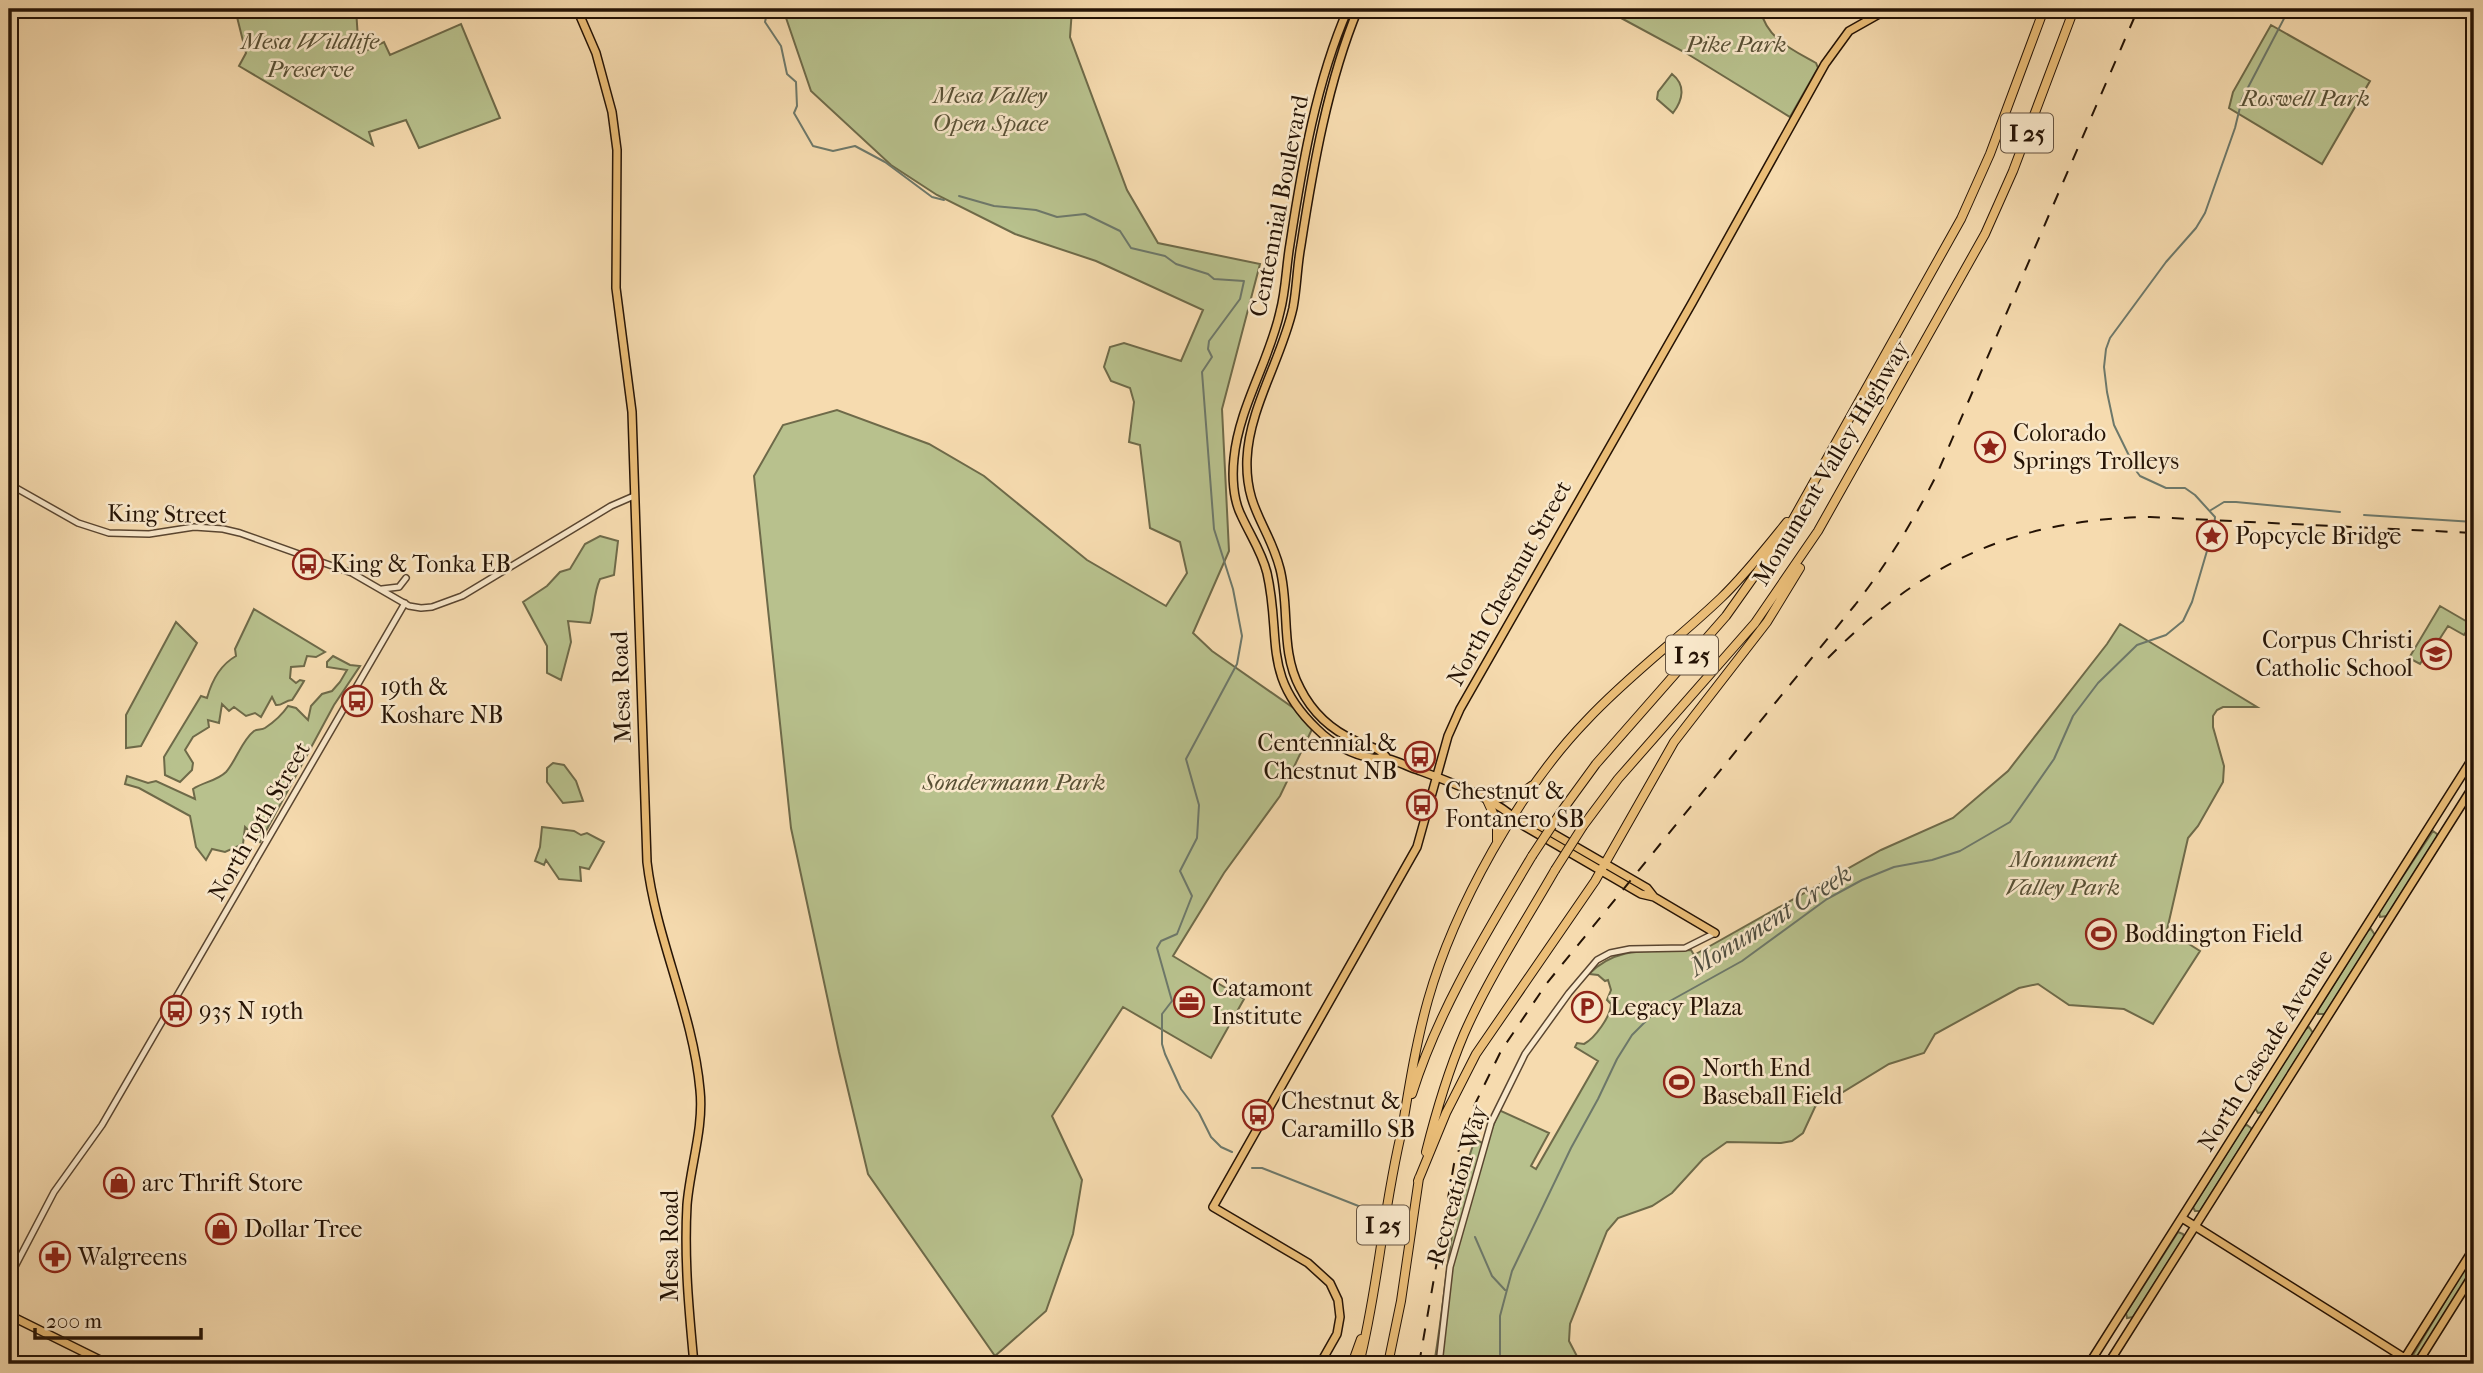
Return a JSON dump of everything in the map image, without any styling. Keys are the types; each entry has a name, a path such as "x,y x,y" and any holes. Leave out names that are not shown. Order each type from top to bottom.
{"highway":[{"name":"Monument Valley Highway","path":"1359,1364 1391,1177 1402,1130 1414,1089 1440,1021 1480,944 1561,812 1596,764 1737,602 1777,545 1811,488 1955,231 1990,154 2042,9"},
{"name":"Monument Valley Highway","path":"1388,1364 1419,1181 1440,1099 1465,1032 1494,975 1583,826 1618,779 1755,623 1818,531 1984,234 2013,171 2074,9"},
{"path":"1402,1130 1419,1035 1438,968 1456,921 1515,816 1566,744 1598,708 1739,579 1811,488"},
{"path":"1419,1181 1446,1113 1476,1054 1604,868 1667,754 1767,622 1790,587 1818,531"},
{"path":"1496,848 1497,822 1488,800 1518,795 1541,777"},
{"path":"1352,1364 1368,1320"}],"main road":[{"name":"Mesa Road","path":"577,9 596,53 616,137 616,288 632,412 647,855 652,889 686,1018 700,1088 700,1118 689,1187 686,1247 694,1364"},
{"name":"Centennial Boulevard","path":"1348,9 1330,53 1318,102 1295,212 1282,307 1237,439 1233,484 1239,512 1259,550 1267,574 1275,654 1280,675 1292,701 1319,732 1337,745 1372,758 1387,758 1470,790 1515,816 1528,819 1604,868 1647,888 1654,897 1715,933"},
{"name":"Centennial Boulevard","path":"1358,9 1342,49 1309,190 1293,307 1250,435 1246,474 1254,511 1281,572 1287,643 1298,685 1314,710 1336,731 1382,750 1387,758"},
{"name":"North Chestnut Street","path":"1320,1364 1336,1334 1340,1309 1335,1291 1317,1269 1213,1207 1417,847 1448,736 1460,709 1699,292 1825,64 1849,31 1888,9"},
{"name":"North Cascade Avenue","path":"2089,1364 2474,756"},
{"name":"North Cascade Avenue","path":"2108,1364 2474,785"},
{"path":"2182,1218 2403,1361 2416,1364 2474,1273"},
{"path":"2403,1361 2474,1248"},
{"path":"9,1315 108,1364"}],"street":[{"name":"King Street","path":"9,484 78,523 97,530 133,535 194,527 223,529 343,569 405,603"},
{"path":"405,603 413,607 428,608 462,596 611,506 634,496"},
{"path":"382,589 399,587 406,578"},
{"name":"North 19th Street","path":"9,1278 54,1192 102,1125 405,603"},
{"name":"Recreation Way","path":"1439,1364 1450,1266 1491,1123 1525,1054 1597,960 1610,953 1630,949 1685,948 1715,933"}],"green space":[{"name":"Mesa Wildlife Preserve","path":"235,9 356,9 359,54 384,42 390,55 461,24 500,118 419,148 406,120 369,132 373,145 239,66 246,53"},
{"name":"Sondermann Park","path":"783,9 1072,9 1070,37 1127,190 1158,243 1260,264 1222,409 1229,551 1193,633 1212,651 1315,723 1280,796 1224,873 1173,956 1244,999 1211,1058 1123,1007 1052,1116 1082,1180 1073,1234 1046,1311 995,1356 868,1174 791,828 754,476 783,425 837,410 929,444 984,476 1087,560 1166,606 1187,573 1180,542 1150,528 1140,445 1129,442 1134,402 1130,388 1111,381 1104,367 1110,347 1124,343 1181,361 1203,310 1096,261 1015,234 937,195 891,165 811,91"},
{"name":"Pike Park","path":"1626,9 1760,9 1774,36 1816,63 1818,68 1790,117 1686,53 1621,18"},
{"name":"Roswell Park","path":"2271,25 2370,81 2322,164 2229,108 2233,92"},
{"path":"1672,74 1682,93 1673,113 1657,99 1658,92"},
{"path":"600,536 618,541 614,575 600,579 590,623 568,621 571,642 561,680 547,673 547,646 523,602 547,586 560,572 570,569 585,544"},
{"path":"2440,606 2471,624 2464,635 2448,626 2420,664 2409,658"},
{"path":"254,609 325,652 316,657 307,656 304,666 291,667 290,678 296,683 304,681 292,700 276,705 272,697 261,717 255,713 246,716 234,707 229,711 222,704 219,723 208,720 209,727 193,737 185,750 193,763 192,770 180,782 165,775 164,757 201,696 207,698 217,674 236,656 235,649"},
{"path":"176,622 197,643 141,746 126,748 126,715"},
{"name":"Monument Valley Park","path":"2120,624 2257,707 2223,707 2213,716 2213,727 2224,766 2223,782 2198,826 2188,838 2167,930 2200,951 2153,1024 2124,1009 2069,1005 2038,984 2019,988 1935,1034 1924,1053 1889,1064 1843,1092 1825,1095 1815,1107 1803,1133 1792,1141 1727,1142 1703,1159 1672,1193 1652,1206 1618,1218 1607,1231 1570,1324 1569,1341 1581,1364 1434,1364 1459,1194 1475,1139 1486,1145 1499,1110 1549,1133 1531,1166 1536,1169 1598,1061 1575,1047 1577,1043 1584,1044 1593,1037 1602,1026 1611,1004 1607,1000 1611,990 1608,980 1589,974 1600,964 1624,954 1691,950 1694,955 1881,850 1953,818 2008,771"},
{"path":"333,656 350,665 360,666 334,705 260,842 245,827 243,844 225,852 212,849 206,860 196,847 190,816 139,788 125,784 127,776 148,783 156,781 195,799 193,789 226,772 250,735 272,723 288,706 296,708 308,720 311,706 322,694 332,691 347,670 327,667 327,662"},
{"path":"553,763 564,765 576,781 583,801 563,803 547,782 547,768"},
{"path":"542,827 574,831 581,835 587,833 604,842 589,869 580,867 581,881 559,879 546,860 544,865 535,861"},
{"path":"2433,831 2437,837 2387,916 2380,917 2379,912"},
{"path":"2371,929 2375,935 2325,1014 2318,1014 2318,1010"},
{"path":"2309,1027 2313,1033 2263,1112 2258,1113 2255,1108 2305,1029"},
{"path":"2247,1125 2251,1131 2200,1211 2195,1211 2193,1207"},
{"path":"2178,1232 2184,1237 2133,1317 2127,1318 2126,1313"},
{"path":"2471,1262 2474,1269 2420,1355 2413,1355 2468,1263"}],"waterway":[{"path":"768,9 765,22 781,46 787,74 796,82 797,106 794,113 813,146 833,151 855,146 885,162 932,197 944,200"},
{"name":"Monument Creek","path":"1500,1364 1500,1316 1512,1271 1571,1148 1632,1035 1661,1006 1742,961 1827,899 1894,867 1932,860 1960,851 2010,822 2054,759 2073,716 2098,683 2137,645 2166,635 2183,621 2192,602 2215,517 2185,488 2166,488 2137,472 2114,425 2104,367 2106,349 2110,338 2205,213 2235,128 2242,99 2289,9"},
{"path":"959,196 994,206 1036,210 1057,217 1085,214 1120,231 1131,248 1165,256 1176,264 1208,274 1214,279 1244,281 1240,299 1209,341 1208,349 1212,357 1202,372 1214,529 1233,589 1242,636 1237,664 1186,759 1199,805 1197,838 1180,871 1192,896 1177,934 1161,941 1157,948 1172,1001 1162,1014 1162,1044 1165,1054 1181,1089 1199,1113 1211,1137 1221,1147 1232,1152"},
{"path":"2211,510 2224,502 2236,502 2340,512"},
{"path":"2364,515 2474,522"},
{"path":"1252,1168 1262,1168 1361,1207"},
{"path":"1475,1237 1492,1276 1505,1290"}],"railway":[{"path":"1419,1364 1454,1164 1475,1104 1501,1051 1547,983 1855,605 1899,541 1937,474 2138,9"},
{"path":"1828,658 1899,596 1935,572 2013,537 2056,527 2101,520 2150,517 2474,533"}],"place":[{"name":"Colorado Springs Trolleys","path":"1990,447"},
{"name":"Popcycle Bridge","path":"2212,536"},
{"name":"King & Tonka EB","path":"308,564"},
{"name":"Corpus Christi Catholic School","path":"2436,654"},
{"name":"19th & Koshare NB","path":"357,701"},
{"name":"Centennial & Chestnut NB","path":"1420,757"},
{"name":"Chestnut & Fontanero SB","path":"1422,805"},
{"name":"Boddington Field","path":"2101,934"},
{"name":"Catamont Institute","path":"1189,1002"},
{"name":"Legacy Plaza","path":"1587,1007"},
{"name":"935 N 19th","path":"176,1011"},
{"name":"North End Baseball Field","path":"1679,1082"},
{"name":"Chestnut & Caramillo SB","path":"1258,1115"},
{"name":"arc Thrift Store","path":"119,1183"},
{"name":"Dollar Tree","path":"221,1229"},
{"name":"Walgreens","path":"55,1257"}],"park label":[{"name":"Mesa Valley Open Space","path":"990,109"}]}
